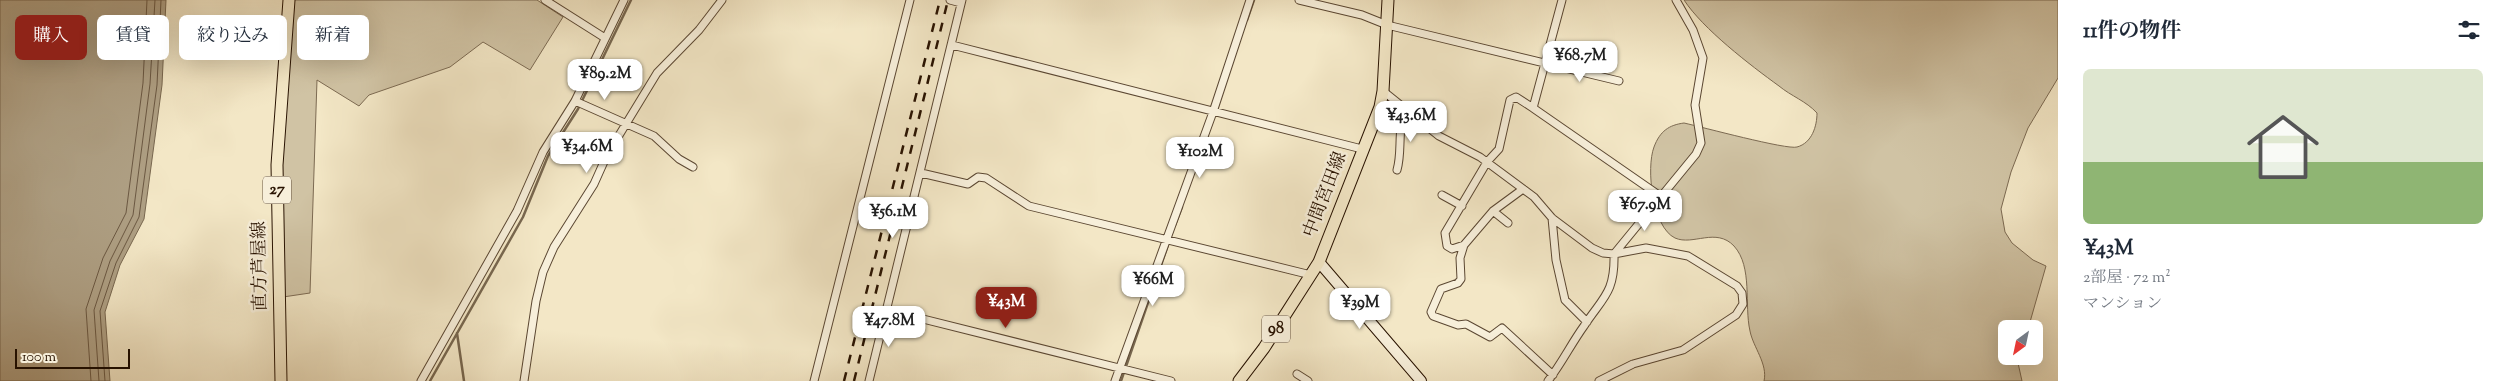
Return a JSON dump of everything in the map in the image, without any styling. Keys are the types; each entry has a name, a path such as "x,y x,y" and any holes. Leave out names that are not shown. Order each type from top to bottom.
{"main road":[{"name":"直方芦屋線","path":"281,381 276,165 289,0"},
{"name":"中間宮田線","path":"1239,381 1264,348 1319,262 1380,107 1384,91 1388,0"},
{"path":"1319,262 1421,381"}],"street":[{"path":"545,0 605,38"},
{"path":"421,381 514,217 543,152 575,101 624,0"},
{"path":"524,381 536,301 543,272 554,247 594,184 607,155 657,73 699,30 722,0"},
{"path":"814,381 910,0"},
{"path":"869,381 962,2 950,0"},
{"path":"1115,381 1213,112 1250,0"},
{"path":"1299,0 1618,82"},
{"path":"1533,108 1547,64 1562,0"},
{"path":"1523,189 1493,211 1464,245 1460,258 1461,279 1458,283 1441,289 1431,312 1433,316 1458,325 1466,324 1490,337 1502,328 1551,378 1587,322 1609,293 1614,270 1614,254 1696,154 1701,143 1695,105 1703,58 1693,30 1676,0"},
{"path":"952,45 1362,149"},
{"path":"1384,91 1439,136 1487,162 1534,197 1552,218 1592,248 1603,253 1614,254 1646,248 1688,256 1737,286 1742,293 1743,304 1736,315 1683,350 1633,364 1599,381"},
{"path":"1464,245 1452,250 1447,246 1445,234 1487,162 1498,149 1510,100 1516,96 1660,196"},
{"path":"575,101 627,122 654,136 679,159 693,166"},
{"path":"1397,170 1401,157 1400,126 1407,109"},
{"path":"921,173 968,184 978,177 986,178 1029,206 1311,275"},
{"path":"1442,195 1462,206"},
{"path":"1493,211 1508,223"},
{"path":"1552,218 1556,260 1565,300 1587,322"},
{"path":"887,310 1171,381"},
{"path":"1297,374 1308,381"}],"shaded area":[{"path":"292,0 537,0 563,17 530,70 483,42 450,67 369,95 359,106 317,80 310,293 283,297 281,170"},
{"path":"1684,0 2058,0 2058,78 2028,128 2011,172 2001,209 2005,232 2012,243 2033,260 2046,266 2031,320 1998,320 1998,365 2018,365 2022,381 1764,381 1764,368 1748,321 1746,275 1740,255 1734,246 1720,238 1682,240 1675,238 1667,232 1656,210 1653,196 1651,182 1652,156 1656,141 1662,133 1669,127 1684,123 1762,142 1797,147 1806,142 1813,133 1817,113 1741,57 1692,11"}],"water":[{"path":"0,0 166,0 165,15 97,15 97,60 163,60 162,85 144,219 120,265 105,312 110,381 0,381"}],"waterway":[{"path":"430,381 523,217 548,156 578,109 631,0"},
{"path":"1247,20 1254,0"},
{"path":"1175,225 1182,207"},
{"path":"1121,381 1169,242"},
{"path":"457,333 464,381"}],"railway":[{"path":"844,381 940,0"},
{"path":"854,381 948,0"}]}
